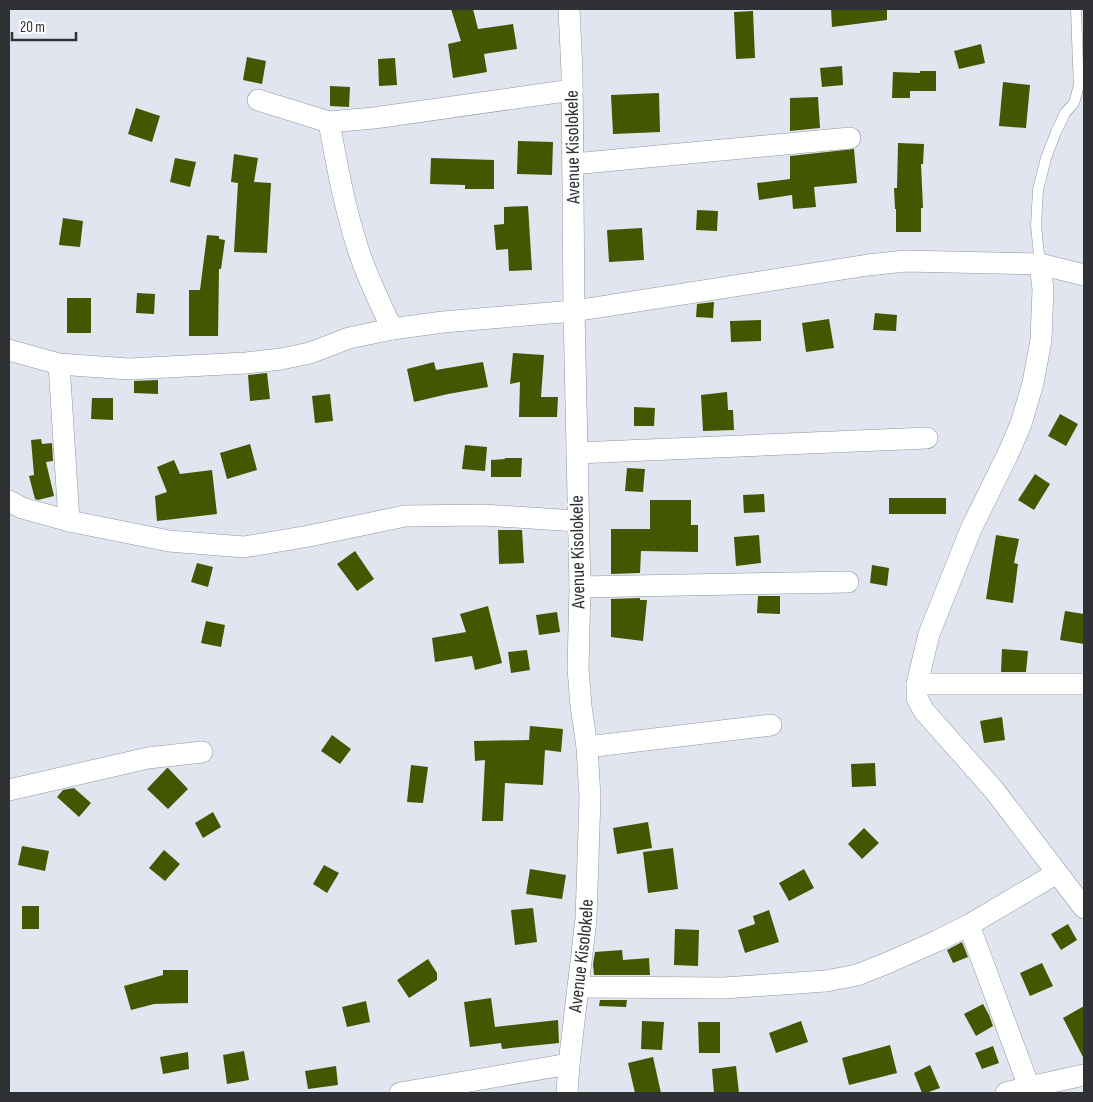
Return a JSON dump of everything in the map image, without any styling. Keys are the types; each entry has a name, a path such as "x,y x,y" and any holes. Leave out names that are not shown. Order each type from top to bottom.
{"street":[{"name":"Avenue Kisolokele","path":"566,1093 586,919 590,797 587,747 578,668 580,587 569,9"},
{"path":"258,100 329,122 374,118 572,90"},
{"path":"329,122 347,213 359,254 392,330"},
{"path":"573,164 850,138"},
{"path":"9,350 59,364 128,369 246,363 310,353 349,338 443,322 574,311 868,265 906,261 1040,264 1084,275"},
{"path":"1040,264 1043,289 1041,340 1033,384 1021,424 970,529 929,634 917,684 917,698 924,711 994,790 1084,908"},
{"path":"59,364 69,521"},
{"path":"576,453 927,438"},
{"path":"9,501 22,508 69,521 169,540 244,547 405,516 483,515 578,521"},
{"path":"580,587 848,582"},
{"path":"917,684 1084,684"},
{"path":"587,747 771,725"},
{"path":"9,790 148,758 202,752"},
{"path":"578,987 724,988 826,981 857,975 937,941 969,925 1057,872"},
{"path":"969,925 1029,1087"},
{"path":"400,1093 569,1064"},
{"path":"1006,1093 1084,1075"}],"lane":[{"path":"1040,264 1036,226 1038,190 1046,158 1056,132 1065,113 1074,103 1079,85 1076,9"}],"building":[{"path":"451,9 473,9 478,29 513,24 517,49 484,54 487,72 453,78 448,44 461,41"},
{"path":"831,9 887,9 887,20 832,27"},
{"path":"753,11 755,58 736,59 734,12"},
{"path":"981,44 985,63 959,69 954,51"},
{"path":"247,57 266,61 262,84 243,80"},
{"path":"395,58 397,85 379,86 378,59"},
{"path":"842,66 843,85 822,87 820,68"},
{"path":"920,71 936,71 936,91 910,91 910,98 892,98 893,72 920,73"},
{"path":"1003,82 1030,85 1026,128 999,126"},
{"path":"330,86 350,87 349,107 330,106"},
{"path":"659,93 660,132 613,134 611,95"},
{"path":"818,97 820,128 790,131 790,98"},
{"path":"136,108 160,116 152,142 128,134"},
{"path":"518,141 553,142 552,175 517,174"},
{"path":"898,143 924,144 923,164 921,164 923,208 921,208 921,232 896,232 894,188 897,188"},
{"path":"854,149 857,183 814,187 816,207 793,209 792,195 759,200 757,183 790,179 790,156"},
{"path":"234,154 258,158 254,182 271,183 267,253 234,252 238,183 231,182"},
{"path":"175,158 196,162 190,187 170,182"},
{"path":"431,158 494,160 494,189 465,189 465,185 430,184"},
{"path":"528,206 532,270 509,271 508,249 496,250 494,225 504,224 504,207"},
{"path":"697,210 718,211 717,231 696,230"},
{"path":"63,218 83,221 80,247 59,245"},
{"path":"642,228 644,260 609,262 607,230"},
{"path":"207,235 219,236 219,239 225,240 221,269 219,269 218,336 189,336 189,290 200,290"},
{"path":"137,293 155,294 154,314 136,313"},
{"path":"67,298 91,298 91,333 67,333"},
{"path":"714,302 713,318 696,317 697,304"},
{"path":"875,313 897,315 896,331 873,330"},
{"path":"829,319 834,348 806,352 802,323"},
{"path":"761,320 761,341 731,342 730,321"},
{"path":"513,353 544,355 541,397 558,397 557,417 519,417 520,382 510,384"},
{"path":"434,362 436,370 483,362 488,387 414,402 407,369"},
{"path":"267,373 270,399 250,401 248,375"},
{"path":"158,380 158,394 134,393 134,381"},
{"path":"727,392 728,410 733,410 734,430 703,431 701,395"},
{"path":"330,394 333,421 315,423 312,396"},
{"path":"92,398 113,398 113,420 91,419"},
{"path":"634,407 655,408 654,426 634,426"},
{"path":"1060,414 1078,424 1066,446 1048,436"},
{"path":"41,439 42,444 52,443 53,461 46,462 54,496 38,500 35,499 29,476 34,475 31,440"},
{"path":"250,444 257,470 227,479 220,453"},
{"path":"465,445 487,447 485,471 462,469"},
{"path":"522,458 521,477 491,477 491,460"},
{"path":"174,460 180,474 212,470 217,514 157,521 155,496 167,492 157,467"},
{"path":"627,468 645,469 643,492 625,491"},
{"path":"1035,474 1050,484 1034,510 1018,500"},
{"path":"764,494 765,512 744,513 743,495"},
{"path":"889,498 946,498 946,514 889,514"},
{"path":"650,500 691,500 691,525 698,525 698,552 641,551 640,573 611,574 611,529 650,529"},
{"path":"498,530 522,530 524,563 499,564"},
{"path":"759,535 761,563 736,566 734,537"},
{"path":"996,535 1019,539 1014,563 1018,564 1013,603 986,599"},
{"path":"355,551 374,579 357,591 337,564"},
{"path":"197,563 213,567 208,587 191,582"},
{"path":"872,565 889,568 887,586 870,583"},
{"path":"758,596 780,596 780,614 757,613"},
{"path":"640,598 640,600 647,600 643,641 611,637 611,599"},
{"path":"488,606 502,663 475,670 472,656 435,662 432,638 466,632 460,614"},
{"path":"1065,611 1084,614 1084,644 1060,640"},
{"path":"557,612 560,632 539,635 536,615"},
{"path":"206,621 225,625 221,647 201,643"},
{"path":"1002,649 1028,651 1026,672 1001,672"},
{"path":"527,650 530,670 511,673 508,652"},
{"path":"1002,717 1005,740 984,743 980,721"},
{"path":"530,726 563,729 561,752 545,750 543,785 505,783 503,821 482,821 485,760 475,761 474,741 529,740"},
{"path":"332,735 351,749 340,764 321,751"},
{"path":"875,763 876,786 852,787 851,764"},
{"path":"411,765 428,767 423,803 407,802"},
{"path":"167,768 188,789 168,809 147,789"},
{"path":"74,788 91,803 79,817 57,797 63,790"},
{"path":"213,812 221,827 203,838 195,823"},
{"path":"648,822 652,848 617,854 613,828"},
{"path":"864,828 879,843 862,859 848,844"},
{"path":"22,846 49,851 45,871 18,865"},
{"path":"673,848 678,889 648,893 643,852"},
{"path":"164,850 180,864 165,881 149,868"},
{"path":"324,865 339,873 327,893 313,884"},
{"path":"530,869 566,875 562,899 526,894"},
{"path":"804,869 814,888 789,901 779,883"},
{"path":"22,906 39,906 39,929 22,929"},
{"path":"533,908 537,942 515,945 511,910"},
{"path":"769,910 779,942 745,953 738,930 755,924 753,916"},
{"path":"1068,924 1077,940 1061,950 1051,934"},
{"path":"675,929 699,930 698,966 674,965"},
{"path":"962,942 968,957 953,963 947,950"},
{"path":"622,950 623,960 649,958 650,975 594,975 595,952"},
{"path":"428,959 437,973 437,980 409,998 397,980"},
{"path":"1042,963 1053,986 1030,996 1020,973"},
{"path":"163,970 188,970 188,1003 154,1004 131,1010 124,986 163,975"},
{"path":"491,998 495,1027 558,1020 559,1043 502,1049 501,1043 470,1047 464,1002"},
{"path":"600,1000 627,1000 626,1007 599,1006"},
{"path":"366,1001 370,1022 347,1027 342,1007"},
{"path":"983,1004 993,1026 976,1036 964,1014"},
{"path":"1084,1006 1084,1059 1063,1018"},
{"path":"642,1021 664,1022 662,1050 641,1049"},
{"path":"801,1021 808,1042 776,1053 769,1033"},
{"path":"698,1022 720,1022 720,1053 699,1053"},
{"path":"890,1045 897,1073 849,1085 842,1058"},
{"path":"993,1046 999,1063 982,1069 975,1053"},
{"path":"244,1051 249,1080 227,1084 223,1055"},
{"path":"188,1052 189,1069 163,1074 160,1057"},
{"path":"653,1057 661,1093 635,1093 628,1063"},
{"path":"930,1065 940,1088 922,1093 914,1073"},
{"path":"336,1066 338,1085 308,1089 305,1071"},
{"path":"736,1066 739,1093 714,1093 712,1069"}]}
